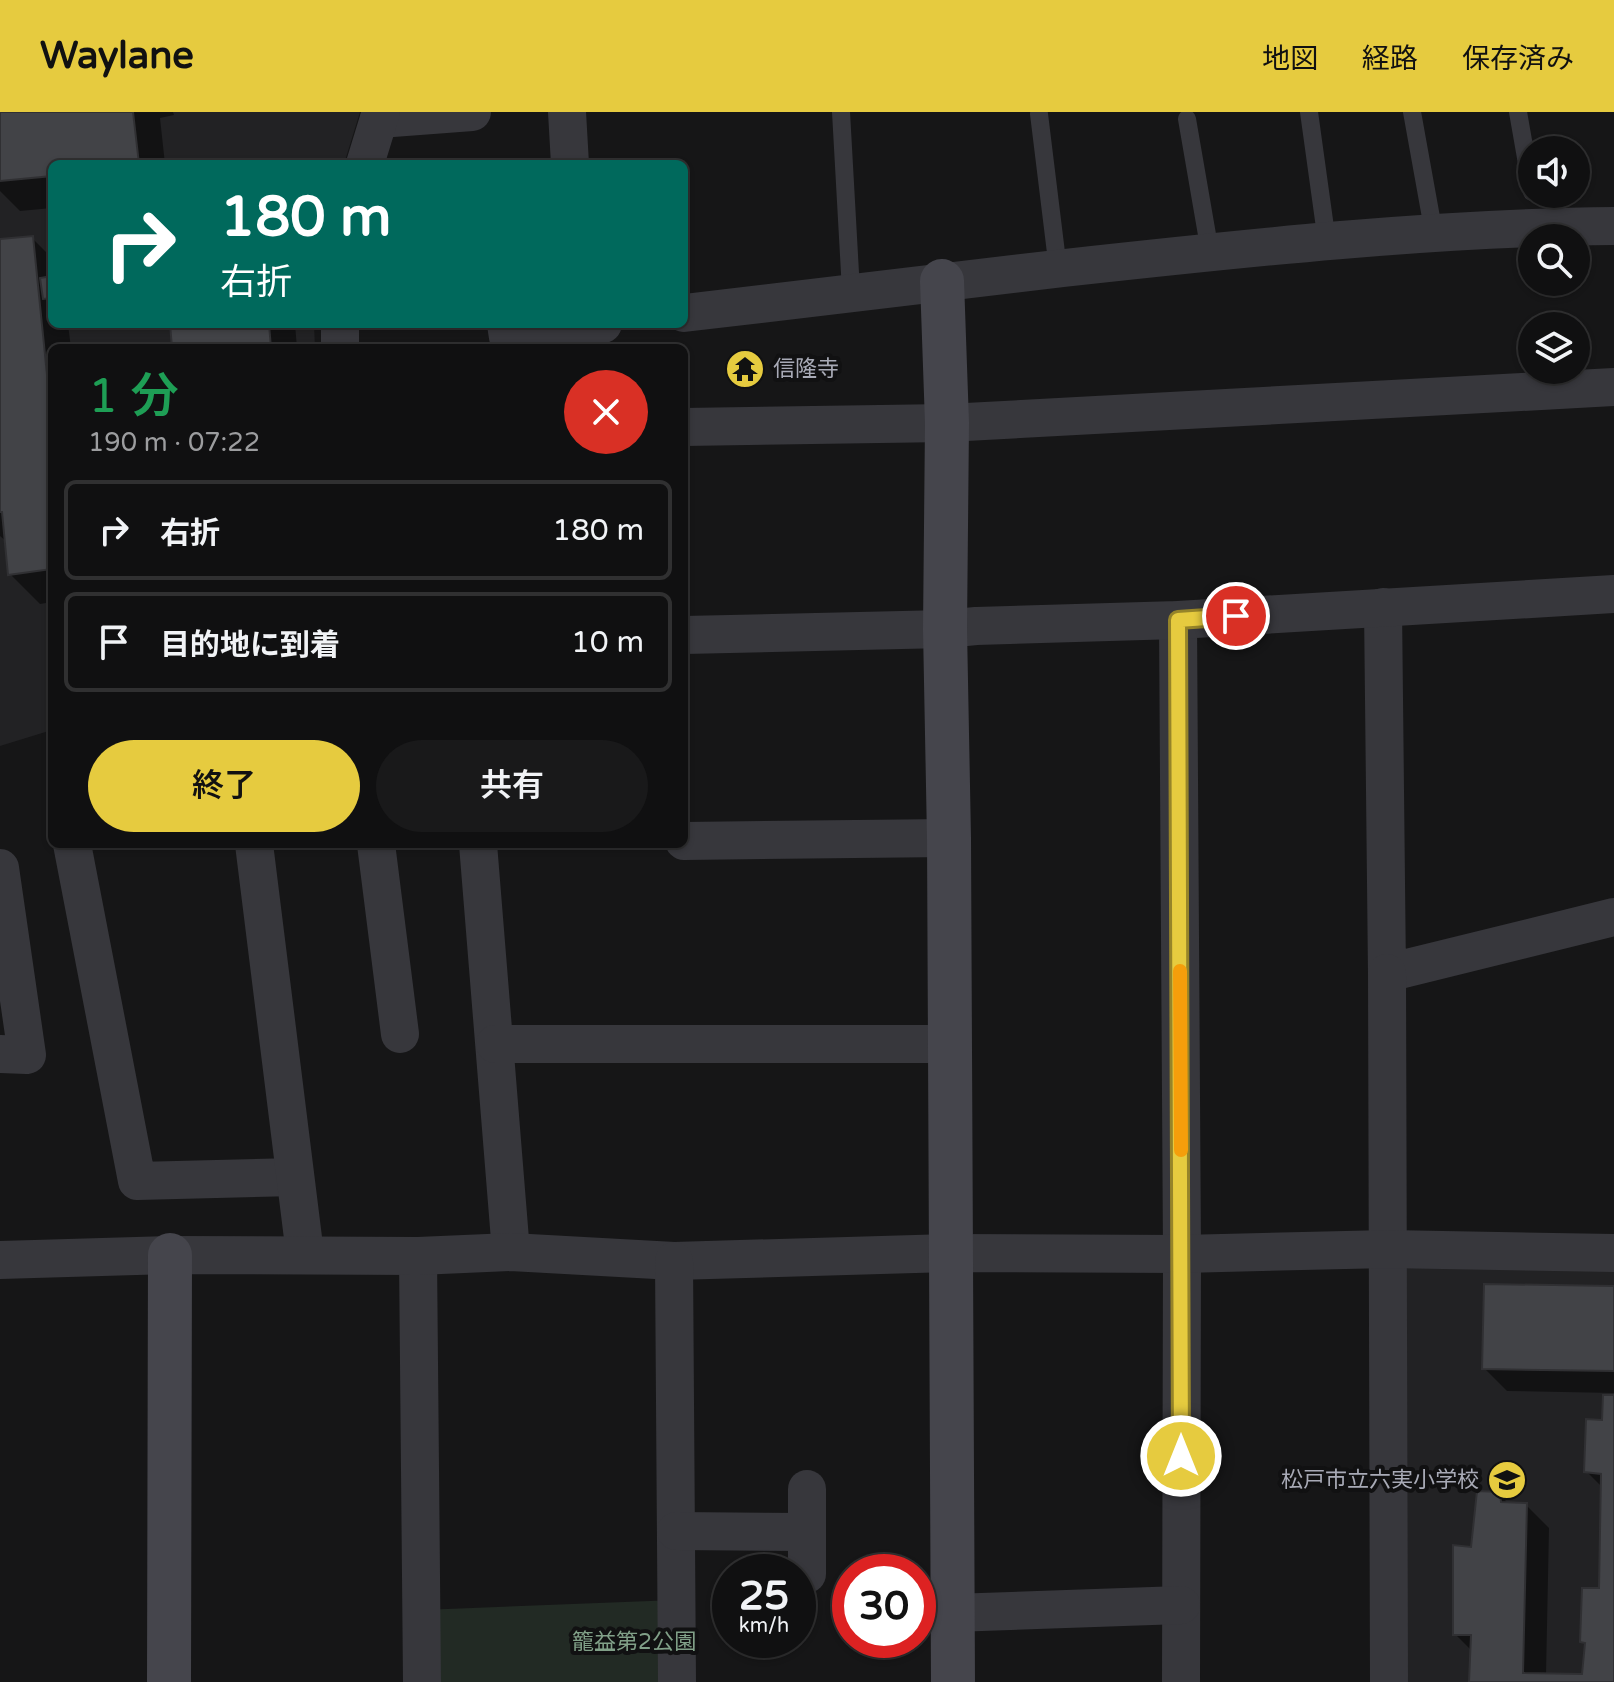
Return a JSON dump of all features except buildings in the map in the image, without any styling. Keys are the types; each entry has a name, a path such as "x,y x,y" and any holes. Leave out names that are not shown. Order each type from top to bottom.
{"street":[{"path":"366,160 380,116 472,112"},
{"path":"567,112 570,160"},
{"path":"688,312 851,291 1210,252 1434,234 1521,208"},
{"path":"1549,208 1614,226"},
{"path":"942,281 947,423 945,629 949,838 953,1682"},
{"path":"507,328 508,337 574,328"},
{"path":"688,427 947,423 1614,387"},
{"path":"688,635 1178,620 1614,594"},
{"path":"1383,607 1389,1682"},
{"path":"1178,620 1181,1682"},
{"path":"688,841 949,838"},
{"path":"73,848 137,1181 295,1177"},
{"path":"254,848 305,1254"},
{"path":"377,848 400,1034"},
{"path":"478,848 511,1252"},
{"path":"0,868 27,1055 0,1054"},
{"path":"1387,973 1614,917"},
{"path":"495,1044 949,1044"},
{"path":"0,1260 170,1255 418,1256 511,1252 674,1261 949,1253 1182,1254 1388,1249 1614,1253"},
{"path":"169,1682 170,1255"},
{"path":"418,1256 422,1682"},
{"path":"674,1261 677,1682"},
{"path":"807,1489 807,1554"},
{"path":"676,1531 806,1532"},
{"path":"952,1613 1181,1605"}],"lane":[{"path":"841,112 851,291"},
{"path":"1309,112 1327,242"},
{"path":"1412,112 1434,234"},
{"path":"1518,112 1522,136"},
{"path":"1039,114 1058,269"},
{"path":"1187,119 1210,252"}],"shaded area":[{"path":"0,112 360,112 345,160 48,160 48,328 314,328 315,344 48,344 48,731 0,746"},
{"name":"松戸市立六実小学校","path":"1412,1262 1614,1266 1614,1682 1403,1682 1403,1270"}],"green space":[{"name":"籠益第2公園","path":"676,1600 677,1682 422,1682 422,1610"}],"slow traffic":[{"path":"1180,971 1181,1150"}],"place":[{"name":"信隆寺","path":"745,369"},
{"name":"松戸市立六実小学校","path":"1507,1480"}],"route":[{"path":"1181,1456 1178,620 1236,616"}]}
